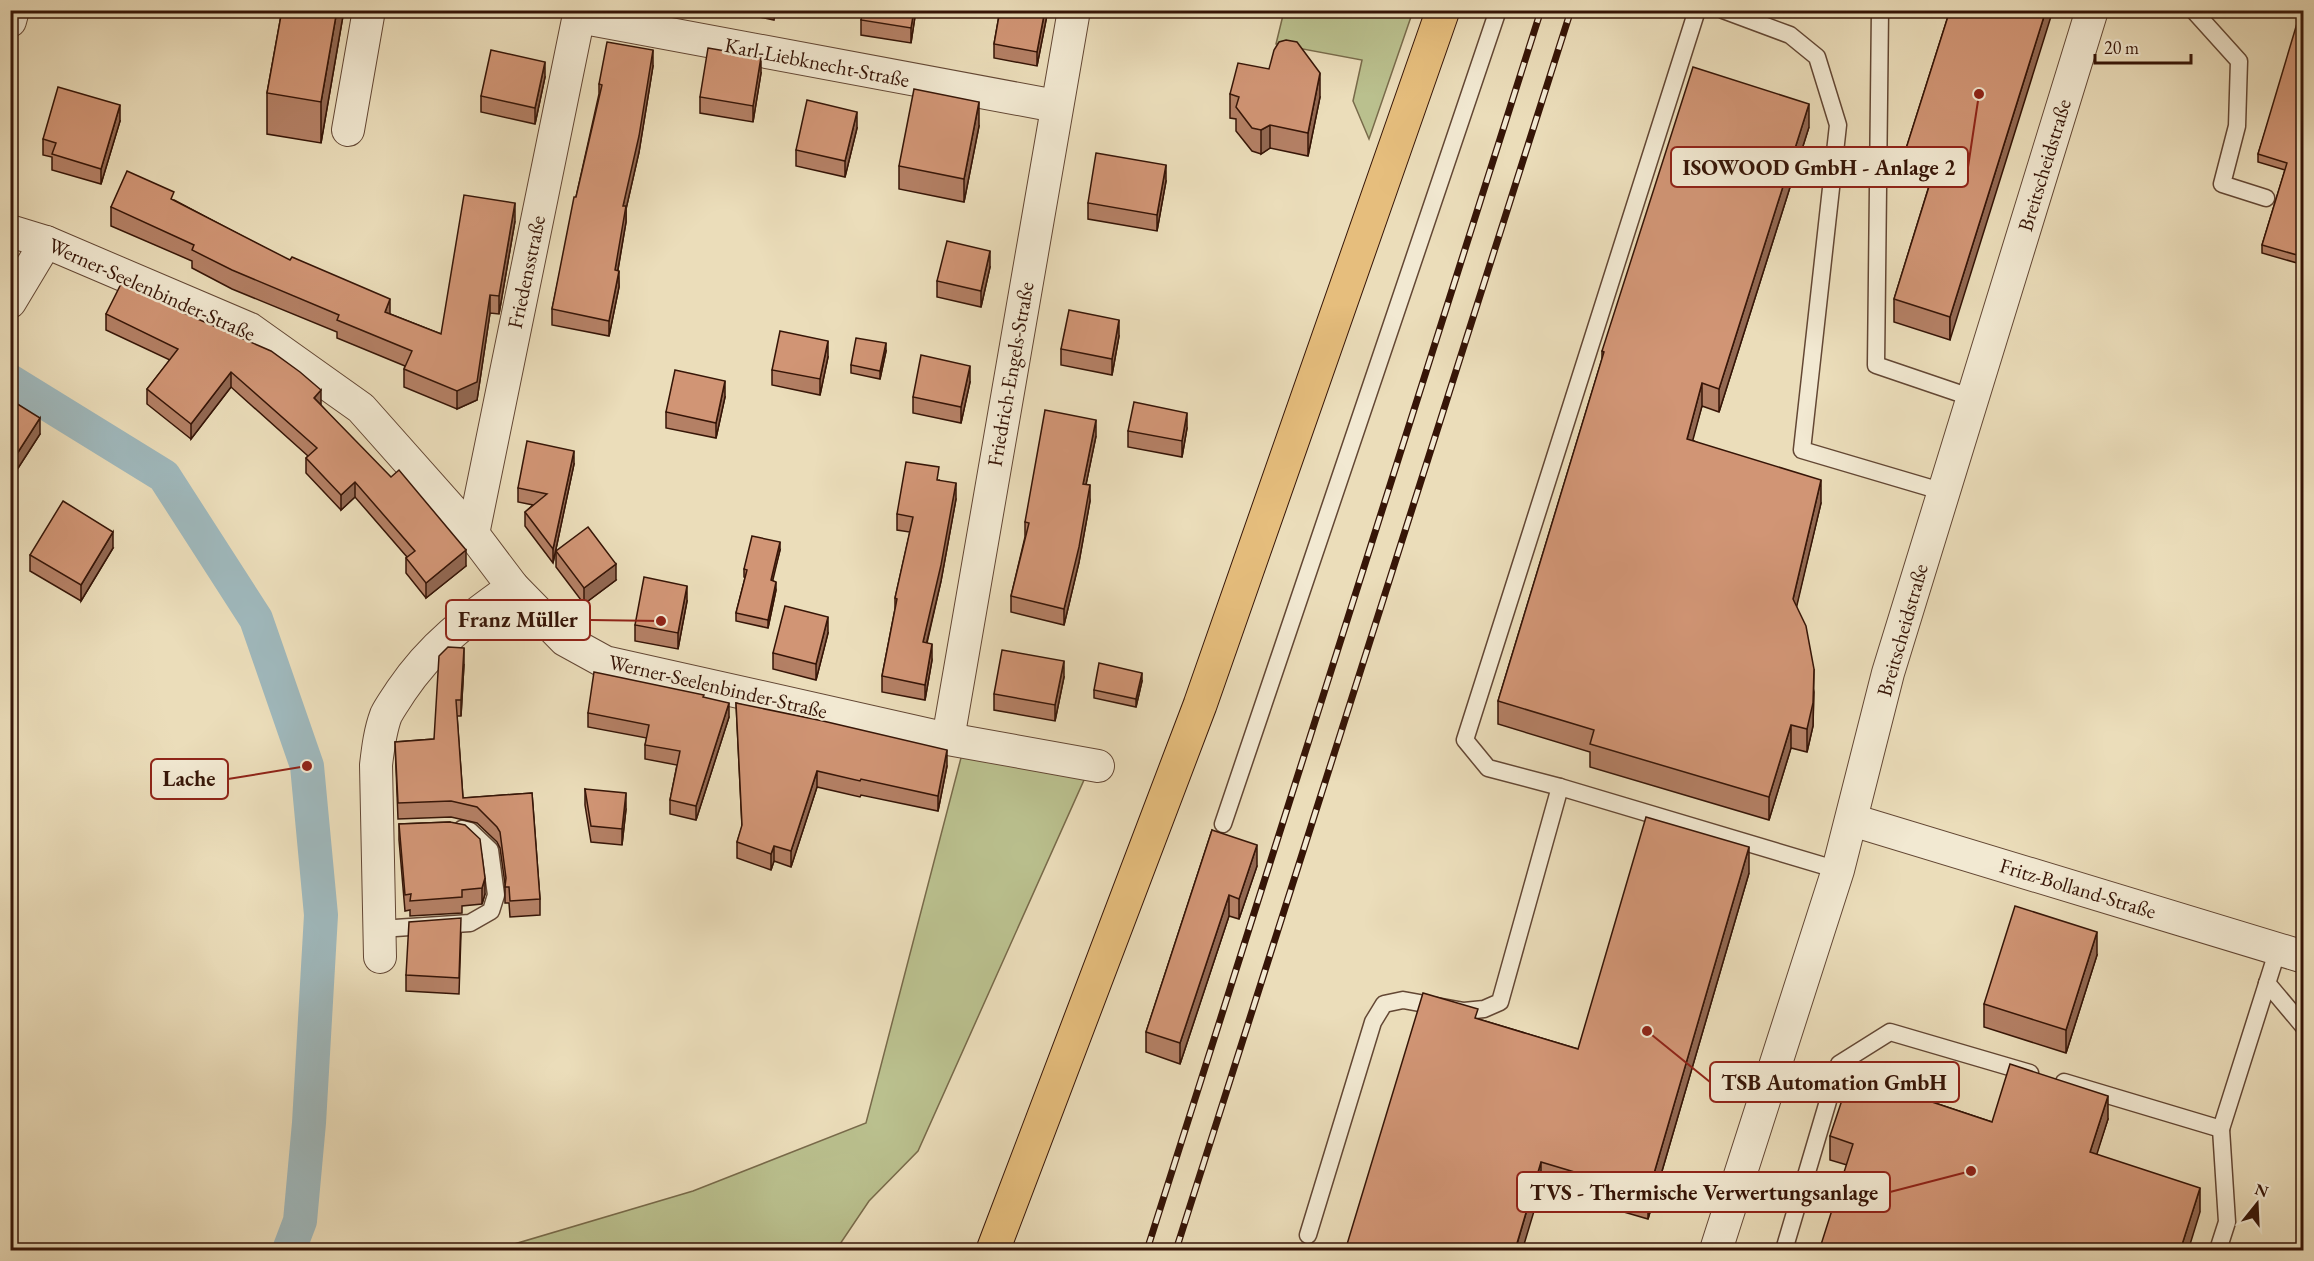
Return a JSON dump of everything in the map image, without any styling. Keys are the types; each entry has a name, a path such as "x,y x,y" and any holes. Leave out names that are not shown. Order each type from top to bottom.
{"main road":[{"path":"993,1251 1200,705 1443,10"}],"street":[{"path":"10,21 13,10"},
{"path":"348,130 369,10"},
{"name":"Friedrich-Engels-Straße","path":"948,739 1074,10"},
{"name":"Breitscheidstraße","path":"1716,1251 1838,870 1888,673 2092,10"},
{"name":"Karl-Liebknecht-Straße","path":"577,13 1056,106"},
{"name":"Friedensstraße","path":"472,534 577,13"},
{"name":"Werner-Seelenbinder-Straße","path":"10,231 46,242 250,329 361,408 472,534 513,587 565,640 606,662 948,739 1098,766"},
{"path":"10,302 46,242"},
{"path":"380,943 388,830 376,765 378,740 387,713 430,652 461,624 513,587"},
{"name":"Fritz-Bolland-Straße","path":"1852,820 2291,953"}],"lane":[{"path":"1223,825 1498,10"},
{"path":"1696,10 1465,740 1488,768 1560,787 1838,870"},
{"path":"1723,10 1790,35 1817,57 1838,125 1802,450 1944,492"},
{"path":"1880,10 1876,365 1973,398"},
{"path":"2193,10 2239,61 2237,126 2222,184 2266,198"},
{"path":"1308,1235 1373,1022 1384,1004 1402,1000 1464,1011 1484,1009 1500,1002 1560,787"},
{"path":"380,943 470,923 491,911 496,895 490,850 470,831 451,827"},
{"path":"2218,1251 2227,1222 2221,1128 2267,983 2291,953"},
{"path":"2267,983 2304,1027"},
{"path":"1784,1251 1839,1064 1890,1032 2221,1128"}],"green space":[{"path":"1284,11 1413,11 1369,139 1353,101 1362,60 1276,44"},
{"path":"962,754 1088,771 918,1151 869,1201 836,1250 494,1250 693,1191 866,1123"}],"building":[{"path":"282,10 337,10 321,102 267,93"},
{"path":"863,10 914,10 911,28 861,20"},
{"path":"1000,10 1045,10 1037,52 994,44"},
{"path":"1950,10 2046,10 1950,317 1894,299 1936,164 1904,155"},
{"path":"2301,10 2304,10 2304,257 2262,245 2287,163 2258,154"},
{"path":"1286,40 1297,42 1320,73 1308,133 1270,125 1261,130 1252,128 1236,107 1239,97 1230,94 1238,63 1269,69 1274,50 1279,42"},
{"path":"607,42 653,50 639,136 623,206 626,206 615,270 619,271 609,321 552,309 574,197 576,197 602,85 599,84"},
{"path":"708,48 761,57 753,106 700,97"},
{"path":"491,50 545,62 535,108 481,96"},
{"path":"1693,67 1809,104 1719,389 1702,383 1687,439 1821,480 1793,599 1806,626 1814,669 1813,703 1807,729 1791,725 1769,797 1590,744 1594,730 1498,701 1604,352 1602,351"},
{"path":"58,87 120,105 101,169 52,154 56,143 43,139"},
{"path":"914,89 979,102 964,179 899,166"},
{"path":"807,100 857,112 845,161 796,150"},
{"path":"1096,153 1166,165 1157,215 1088,203"},
{"path":"127,171 174,192 171,199 290,260 292,257 390,299 385,312 441,334 464,195 515,203 499,296 490,295 477,382 457,391 404,369 412,351 337,320 339,315 232,270 192,250 194,245 111,207"},
{"path":"947,241 990,251 981,291 937,281"},
{"path":"123,280 185,310 184,313 271,351 300,372 321,390 314,398 391,477 399,470 466,550 426,583 406,558 415,551 355,482 341,495 306,458 317,448 231,372 191,424 147,389 178,349 106,314"},
{"path":"1069,310 1119,320 1112,359 1061,349"},
{"path":"780,331 828,341 820,379 772,370"},
{"path":"856,338 886,343 880,371 851,365"},
{"path":"921,355 970,366 961,407 913,397"},
{"path":"675,370 725,381 716,423 666,412"},
{"path":"10,386 17,390 11,400 40,418 13,460 10,458"},
{"path":"1134,402 1187,413 1182,441 1128,431"},
{"path":"1045,410 1096,420 1083,484 1090,485 1079,547 1064,609 1011,596 1029,523 1025,522"},
{"path":"527,441 574,451 553,549 525,512 547,494 518,488"},
{"path":"906,462 939,467 937,480 956,483 941,565 923,642 932,644 925,685 882,676 897,599 895,598 913,517 897,514"},
{"path":"63,501 113,532 81,585 30,555"},
{"path":"588,527 616,564 584,588 556,551"},
{"path":"752,536 780,542 771,580 776,582 768,620 736,613 747,570 744,569"},
{"path":"644,577 687,586 678,633 635,625"},
{"path":"785,606 828,617 816,664 773,653"},
{"path":"448,647 464,648 461,700 456,700 463,798 532,793 540,899 510,901 509,887 505,887 506,878 500,832 477,807 451,801 398,803 395,742 434,739 439,656"},
{"path":"1002,650 1064,661 1055,705 994,694"},
{"path":"1099,663 1142,673 1136,699 1094,690"},
{"path":"594,672 704,695 703,697 729,703 696,806 670,800 680,751 645,745 649,725 588,713"},
{"path":"736,703 947,750 938,796 817,771 791,851 774,846 771,854 737,842 742,825"},
{"path":"585,789 626,793 622,829 591,826"},
{"path":"1646,817 1749,847 1648,1194 1541,1162 1516,1251 1345,1251 1423,993 1478,1009 1475,1018 1578,1049"},
{"path":"450,822 465,825 480,839 485,878 482,888 462,890 462,897 410,901 411,894 405,895 399,824"},
{"path":"1212,830 1257,845 1239,899 1229,895 1180,1043 1146,1032"},
{"path":"2015,906 2097,932 2066,1030 1984,1004"},
{"path":"461,918 459,978 406,975 409,922"},
{"path":"2010,1064 2108,1096 2090,1152 2200,1188 2180,1251 1819,1251 1853,1144 1830,1136 1849,1079 1894,1094 1901,1073 1926,1082 1920,1098 1992,1122"}],"waterway":[{"path":"10,381 164,476 256,619 307,766 321,915 309,1123 300,1221 289,1250"}],"railway":[{"path":"1147,1250 1541,10"},
{"path":"1176,1250 1571,10"}],"place":[{"name":"ISOWOOD GmbH - Anlage 2","path":"1979,94"},
{"name":"Franz Müller","path":"661,621"},
{"name":"Lache","path":"307,766"},
{"name":"TSB Automation GmbH","path":"1647,1031"},
{"name":"TVS - Thermische Verwertungsanlage","path":"1971,1171"}]}
